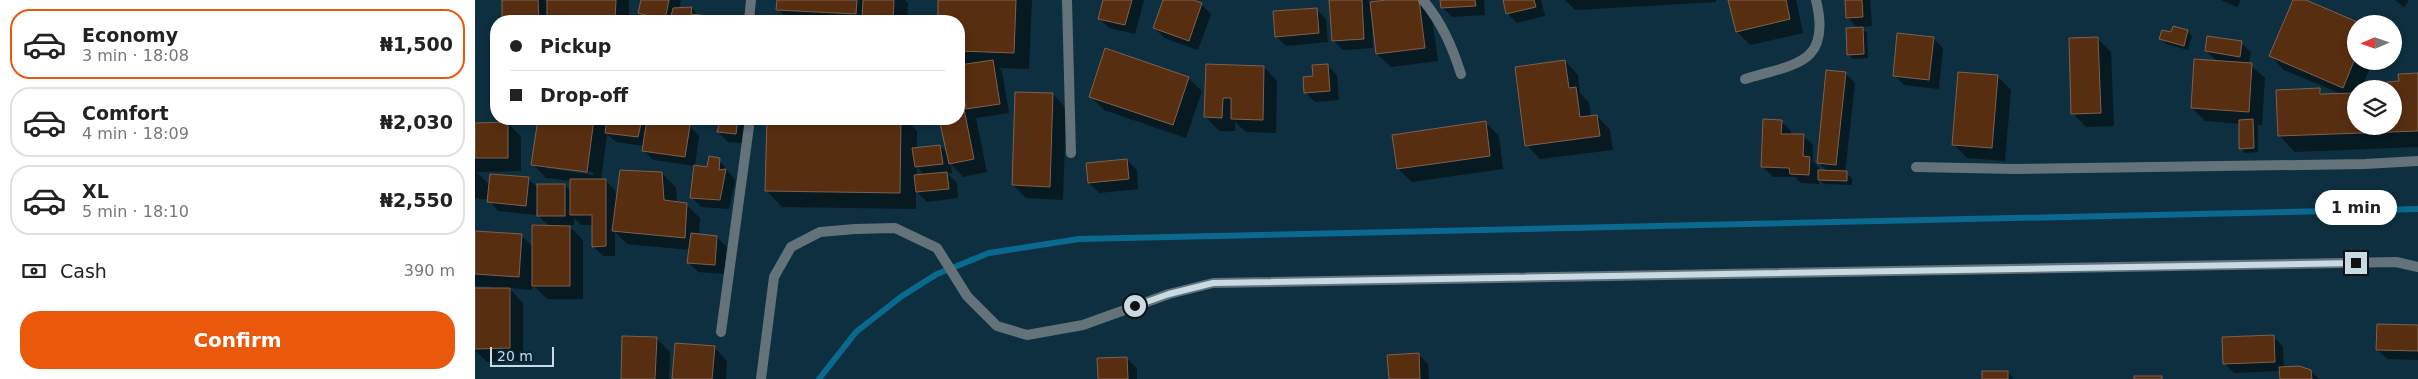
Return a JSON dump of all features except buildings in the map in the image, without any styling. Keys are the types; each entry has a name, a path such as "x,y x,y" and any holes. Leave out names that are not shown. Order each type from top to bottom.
{"street":[{"path":"750,15 751,0"},
{"path":"1067,0 1071,153"},
{"path":"1423,0 1437,16 1450,41 1461,74"},
{"path":"1745,79 1797,63 1813,53 1820,37 1820,16 1816,0"},
{"path":"721,332 749,125"},
{"path":"1916,167 2015,169 2365,164 2418,161"},
{"path":"761,379 774,277 791,247 820,232 855,229 895,228 937,248 967,296 997,326 1027,335 1083,325 1169,294 1213,283 2396,262 2418,267"}],"waterway":[{"path":"819,379 856,332 902,296 937,274 989,253 1079,239 2418,209"}],"route":[{"path":"1135,306 1169,294 1213,283 2356,263"}]}
